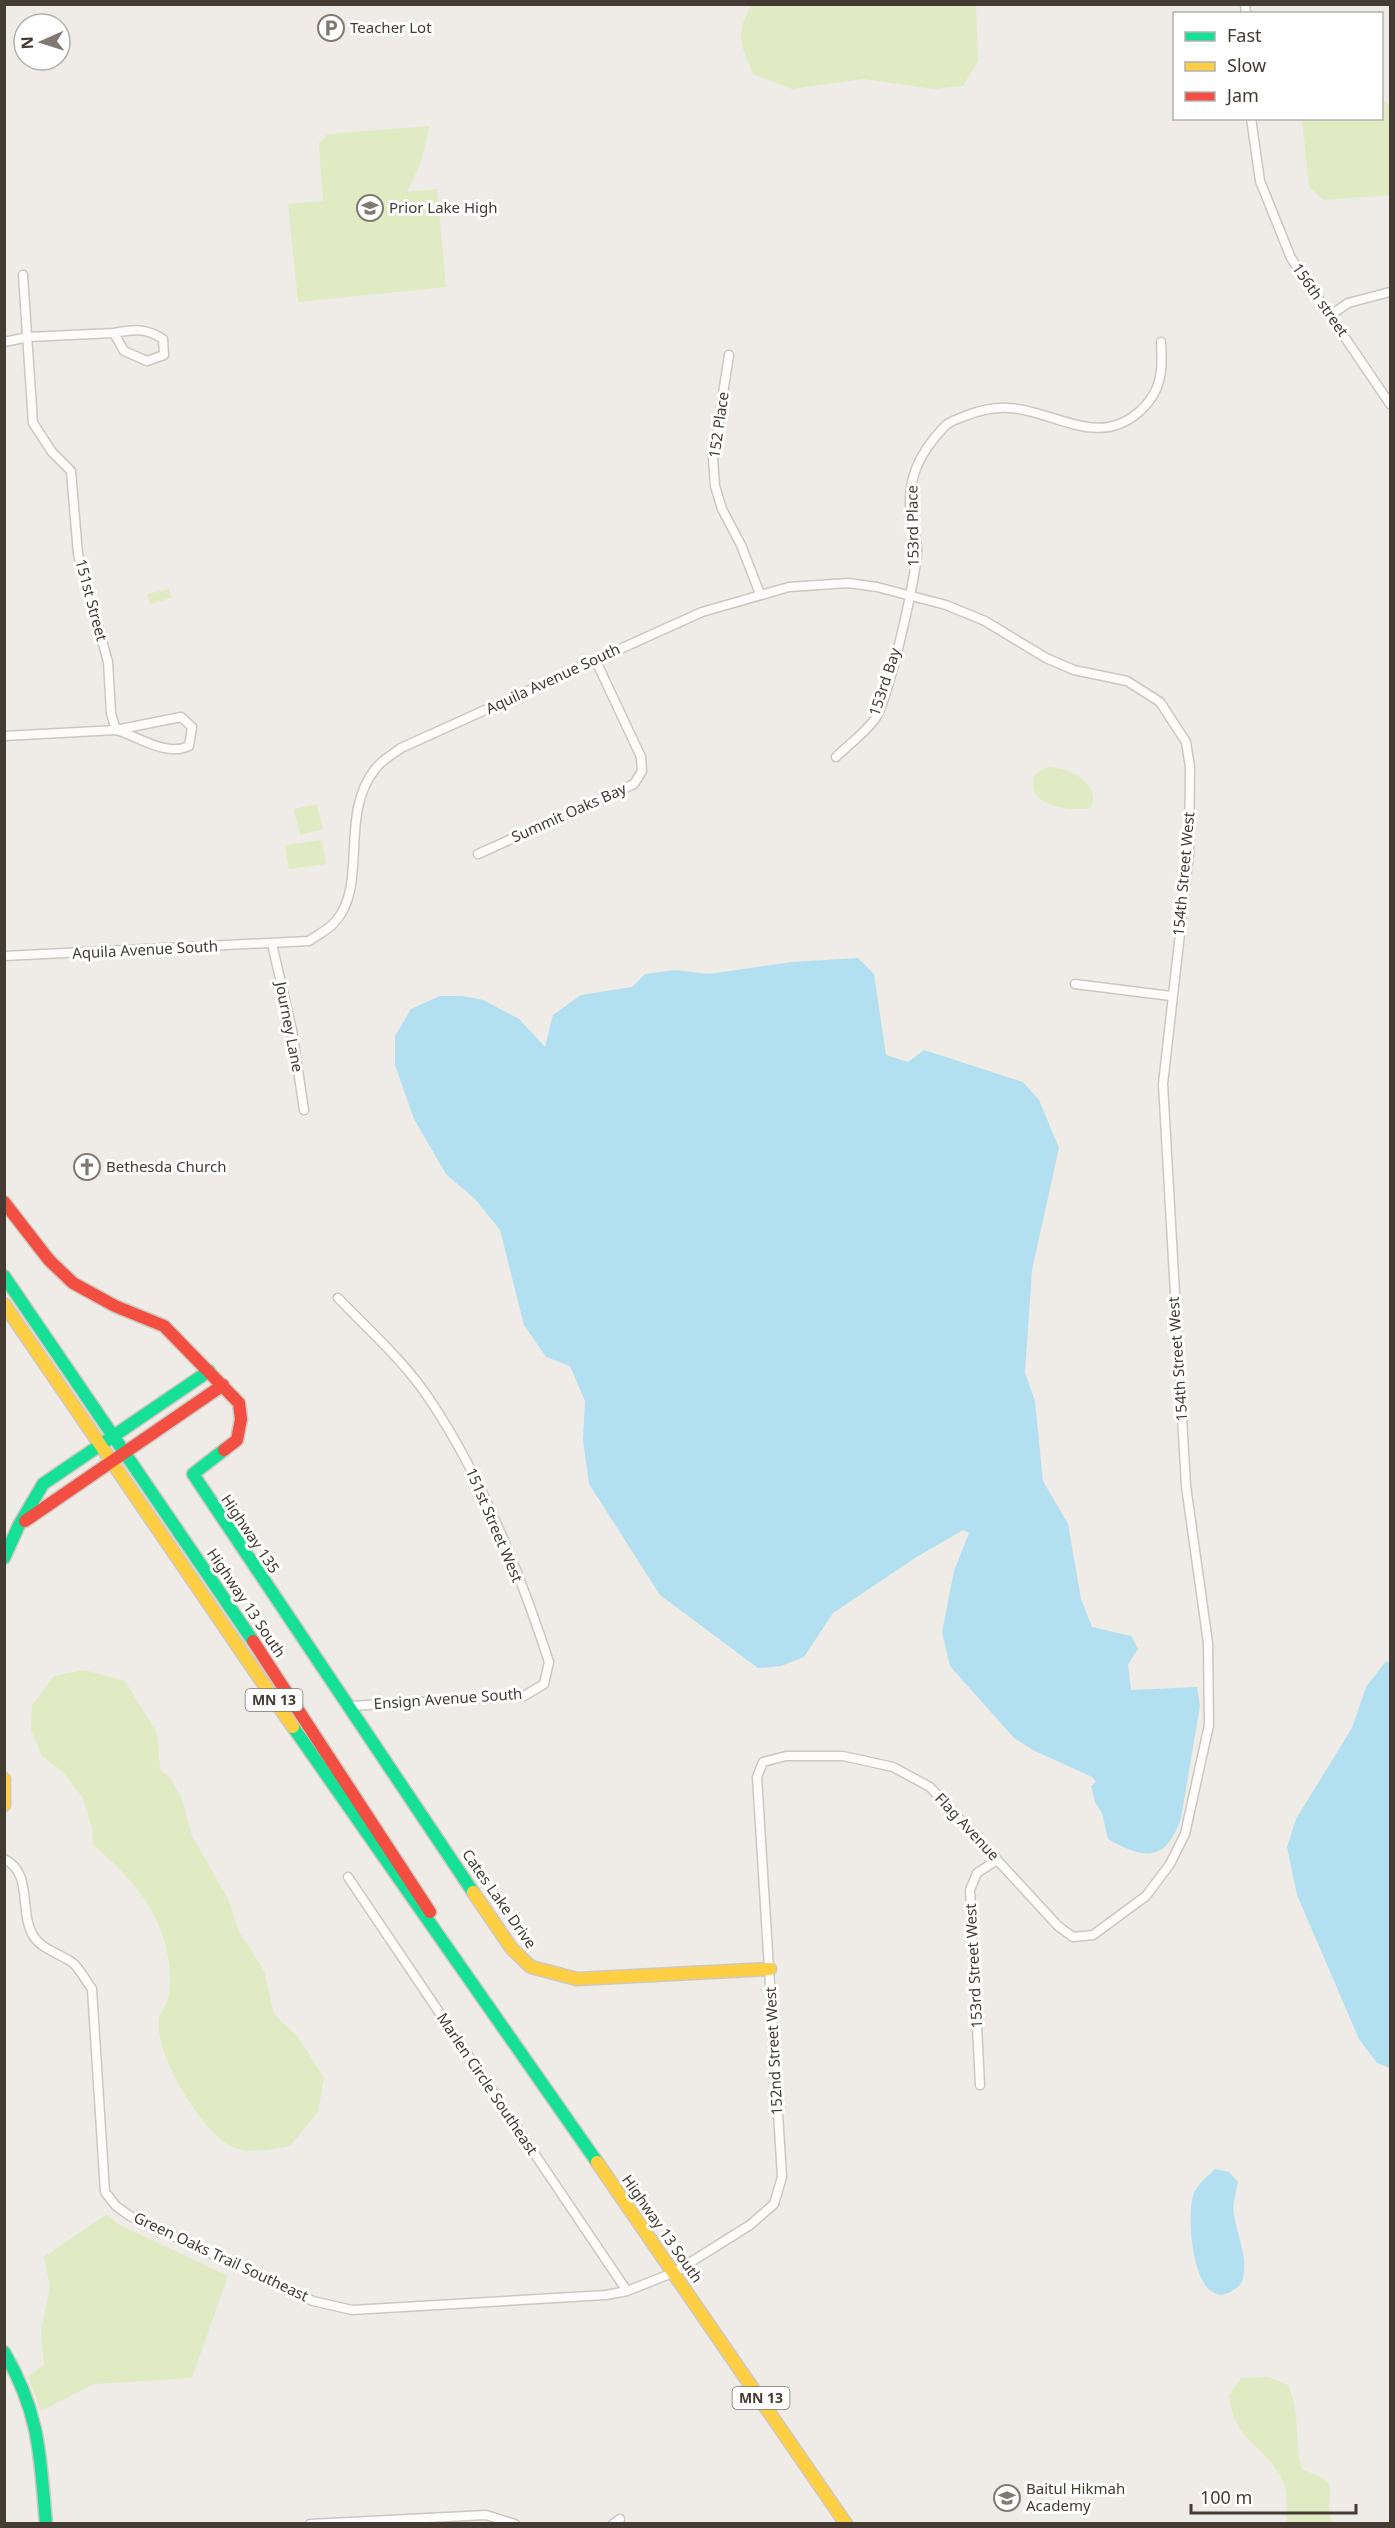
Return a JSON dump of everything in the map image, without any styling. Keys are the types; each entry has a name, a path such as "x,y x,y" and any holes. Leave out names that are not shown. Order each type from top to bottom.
{"main road":[{"name":"Highway 135","path":"4,1202 49,1260 73,1283 115,1306 164,1326 238,1403 241,1419 237,1440 193,1474 350,1706"},
{"name":"Highway 13 South","path":"4,1276 114,1434 344,1777 415,1885 453,1953"},
{"name":"Highway 13 South","path":"4,1304 399,1882 453,1953 846,2523"},
{"path":"4,1558 8,1537 19,1525 43,1484 209,1371"},
{"path":"19,1525 223,1385"},
{"name":"Cates Lake Drive","path":"350,1706 512,1949 531,1967 577,1979 770,1969"},
{"path":"4,1779 4,1805"},
{"path":"4,2352 21,2381 38,2434 46,2523"}],"street":[{"name":"156th street","path":"1251,120 1260,181 1291,258 1390,404"},
{"name":"151st Street","path":"23,275 33,423 52,452 71,471 78,554 108,662 111,713 116,730"},
{"path":"1331,315 1348,303 1390,292"},
{"path":"4,342 28,337 114,333 133,329 149,330 163,339 165,355 147,361 124,351 114,333"},
{"name":"153rd Place","path":"912,595 917,548 911,513 912,478 923,450 947,423 978,411 1010,408 1082,427 1107,428 1131,419 1147,405 1163,373 1161,342"},
{"name":"152 Place","path":"729,355 713,458 715,486 722,509 741,545 760,594"},
{"name":"Aquila Avenue South","path":"4,956 309,941 330,927 341,914 350,893 354,818 361,796 376,768 401,748 702,612 789,587 848,583 912,595 985,621 1046,658 1074,670 1127,681 1160,702 1186,742"},
{"name":"153rd Bay","path":"836,757 876,718 912,595"},
{"name":"Summit Oaks Bay","path":"478,854 634,784 642,771 641,757 595,659"},
{"path":"4,736 116,730 181,717 192,727 189,746 180,751 158,748 139,736 116,730"},
{"name":"154th Street West","path":"1093,1935 1146,1896 1170,1864 1185,1834 1209,1725 1208,1643 1186,1486 1175,1332 1163,1084 1171,996 1189,854 1190,767 1186,742"},
{"name":"Journey Lane","path":"272,944 292,1030 304,1110"},
{"path":"1075,984 1171,996"},
{"name":"151st Street West","path":"338,1298 398,1359 430,1399 479,1483 549,1662 544,1684"},
{"name":"Ensign Avenue South","path":"350,1706 524,1696 544,1684"},
{"name":"Flag Avenue","path":"757,1777 763,1762 786,1756 843,1756 893,1767 930,1787 1058,1926 1073,1937 1093,1935"},
{"name":"152nd Street West","path":"675,2272 750,2224 774,2204 782,2177 757,1777"},
{"name":"Green Oaks Trail Southeast","path":"4,1858 13,1863 24,1885 26,1918 35,1938 74,1964 92,1989 105,2192 116,2206 130,2216 313,2301 352,2310 606,2295 627,2291 675,2272"},
{"name":"153rd Street West","path":"980,2085 970,1890 977,1873 997,1860"},
{"name":"Marlen Circle Southeast","path":"348,1877 627,2291"},
{"path":"310,2523 486,2514 515,2523"}],"green space":[{"path":"751,5 976,5 978,61 963,86 934,89 863,79 792,89 753,74 741,39 743,25"},
{"path":"1383,102 1390,106 1390,195 1323,200 1309,187 1302,120 1383,120"},
{"path":"430,126 420,165 407,192 437,189 446,287 298,302 288,204 323,201 319,143 328,134"},
{"path":"169,589 171,598 150,604 147,594"},
{"path":"1048,767 1073,773 1088,784 1093,799 1091,808 1064,808 1046,803 1039,798 1034,791 1033,780 1038,773"},
{"path":"317,804 323,829 300,835 294,809"},
{"path":"322,840 326,864 289,869 285,845"},
{"path":"84,1670 125,1681 157,1733 160,1770 170,1777 182,1799 192,1836 228,1899 239,1931 264,1971 274,2014 298,2037 324,2078 318,2112 290,2146 250,2151 227,2144 204,2122 192,2106 171,2069 159,2033 159,2019 169,1996 170,1982 167,1953 161,1931 138,1890 93,1845 92,1829 83,1798 63,1772 42,1756 31,1730 32,1705 54,1676"},
{"path":"107,2214 118,2224 228,2276 192,2378 94,2384 41,2411 28,2376 44,2365 41,2331 50,2287 44,2257"},
{"path":"1268,2377 1288,2385 1295,2406 1302,2470 1316,2475 1329,2484 1329,2512 1332,2523 1287,2523 1283,2481 1276,2469 1237,2423 1229,2395 1241,2378"}],"water":[{"path":"858,958 874,974 886,1055 908,1062 924,1050 1023,1082 1039,1100 1059,1148 1032,1270 1025,1373 1035,1401 1043,1481 1068,1524 1081,1599 1092,1627 1131,1636 1138,1649 1128,1664 1131,1690 1197,1687 1200,1706 1181,1818 1168,1843 1161,1850 1153,1853 1133,1851 1108,1839 1102,1813 1095,1802 1091,1786 1096,1782 1092,1777 1035,1751 1014,1738 950,1666 942,1632 954,1571 969,1533 963,1530 915,1558 833,1613 804,1657 781,1666 758,1668 660,1595 589,1484 583,1440 585,1401 570,1366 546,1357 524,1325 500,1230 475,1199 446,1174 414,1119 395,1065 395,1036 411,1009 440,996 462,996 483,1000 519,1019 545,1047 553,1015 581,995 632,987 645,974 675,970 709,974 792,962"},
{"path":"1386,1661 1390,1663 1390,2068 1377,2063 1359,2039 1297,1895 1287,1847 1296,1819 1352,1728 1366,1687"},
{"path":"1215,2169 1229,2172 1238,2182 1234,2210 1244,2262 1241,2284 1232,2291 1219,2295 1208,2289 1200,2276 1195,2259 1191,2221 1191,2204 1194,2193"}],"traffic: fast":[{"path":"4,1276 253,1641"},
{"path":"4,1558 19,1525 43,1484 209,1371"},
{"path":"224,1450 193,1474 473,1892"},
{"path":"293,1727 597,2162"},
{"path":"4,2352 16,2374 32,2415 40,2456 46,2524"}],"traffic: slow":[{"path":"4,1304 293,1727"},
{"path":"4,1779 4,1805"},
{"path":"473,1892 512,1949 531,1967 577,1979 770,1969"},
{"path":"597,2162 846,2524"}],"traffic: jam":[{"path":"4,1202 49,1260 73,1283 115,1306 164,1326 239,1403 241,1419 237,1440 224,1450"},
{"path":"25,1521 223,1385"},
{"path":"253,1641 430,1912"}],"place":[{"name":"Teacher Lot","path":"331,28"},
{"name":"Prior Lake High","path":"370,208"},
{"name":"Bethesda Church","path":"87,1167"},
{"name":"Baitul Hikmah Academy","path":"1007,2498"}]}
